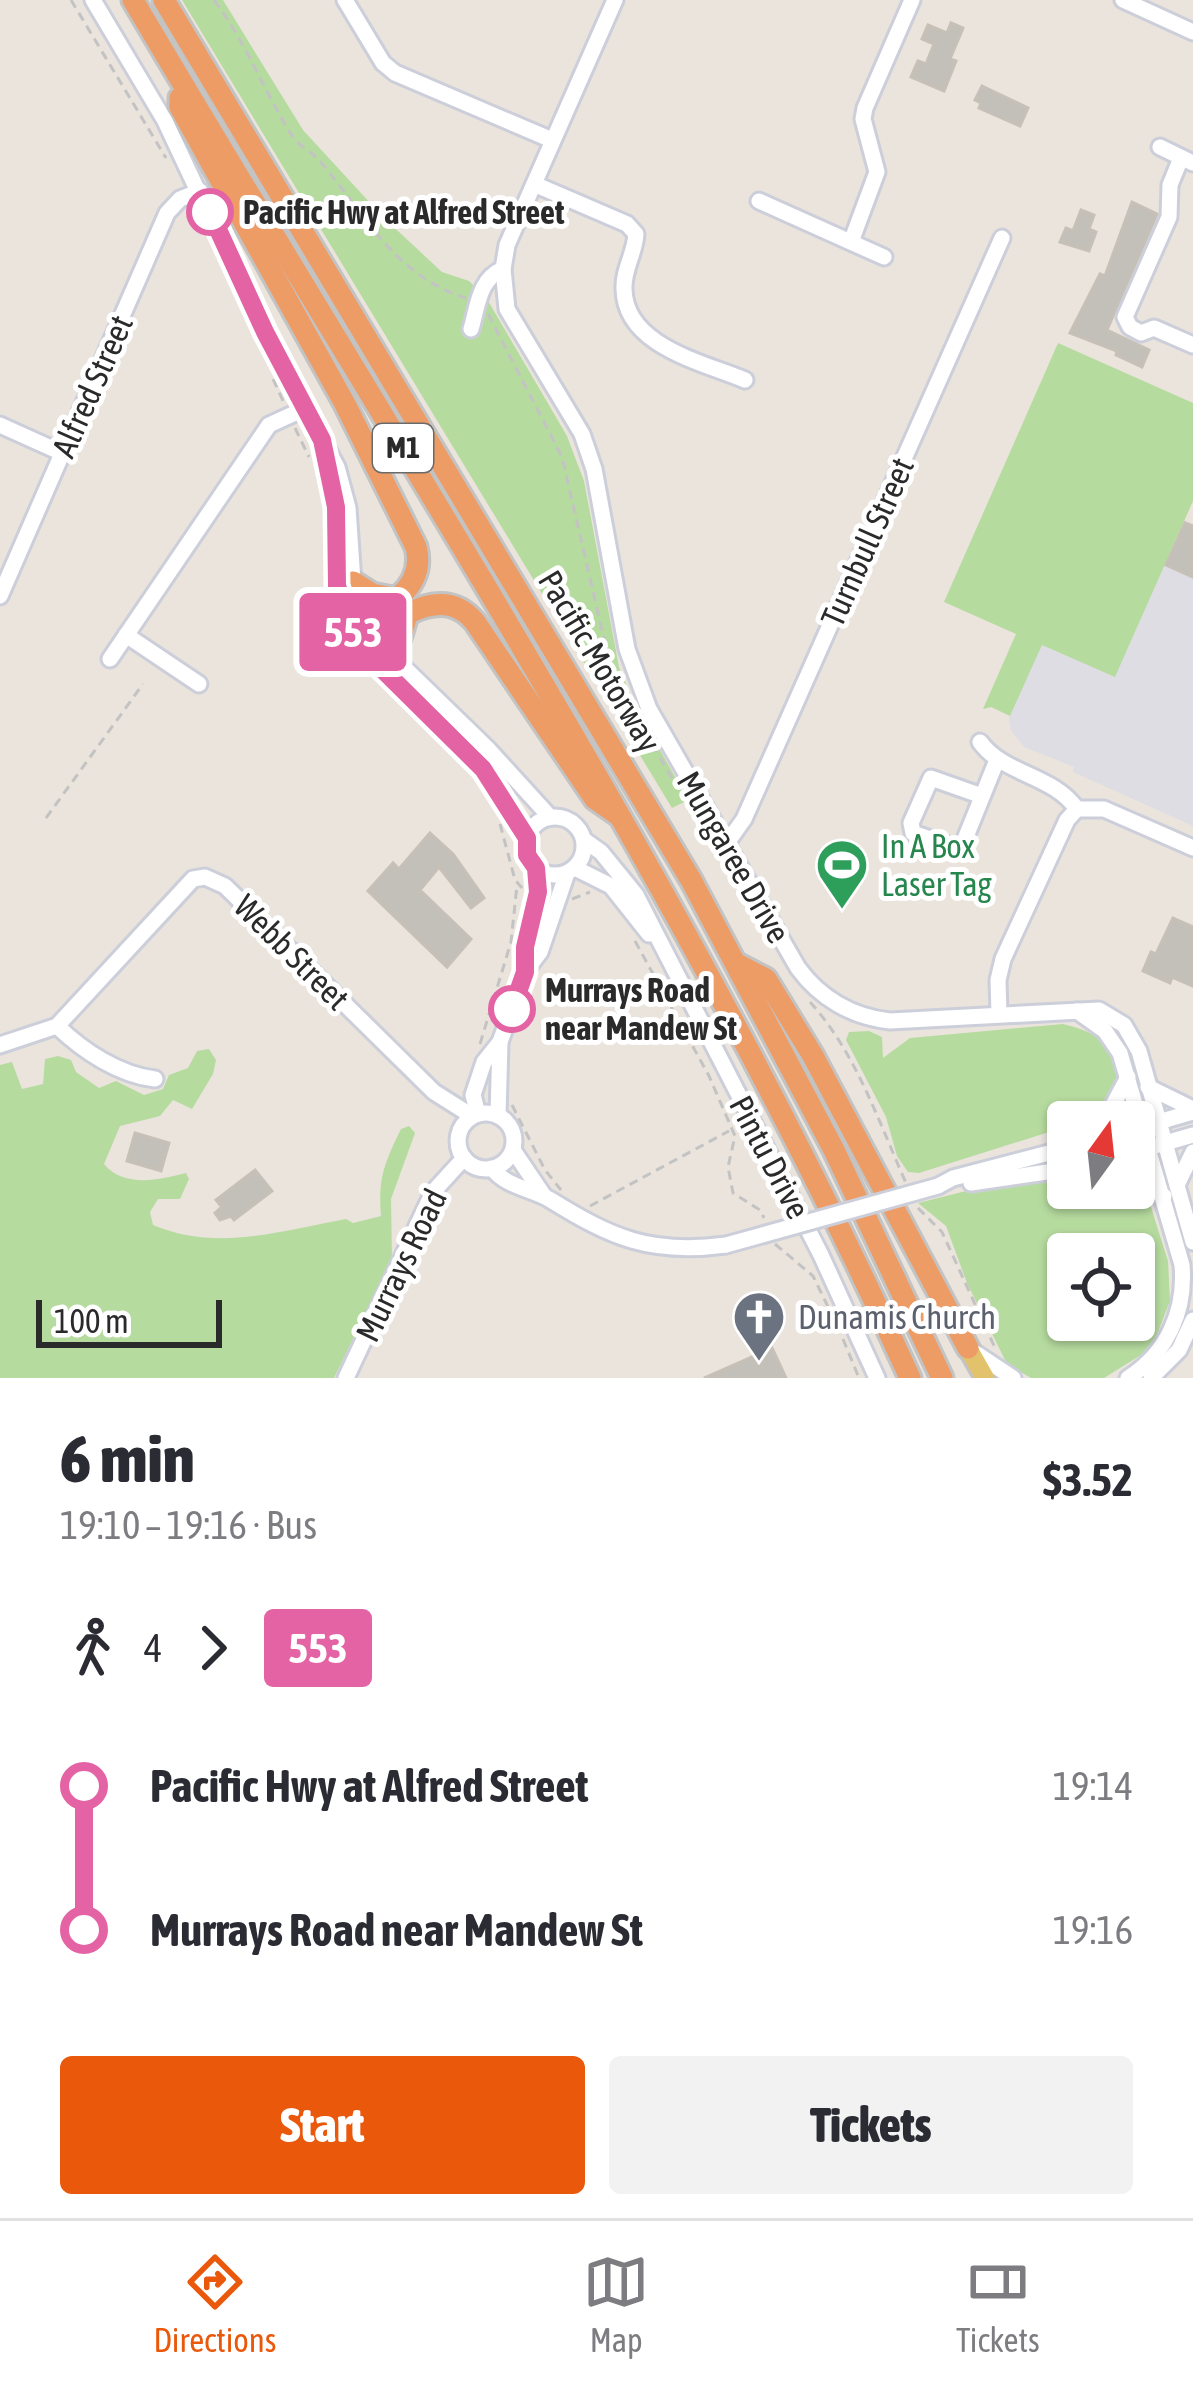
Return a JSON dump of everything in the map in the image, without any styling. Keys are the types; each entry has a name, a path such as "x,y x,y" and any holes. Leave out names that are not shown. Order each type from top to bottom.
{"highway":[{"name":"Pacific Motorway","path":"133,0 623,818 781,1108 910,1378"},
{"name":"Pacific Motorway","path":"164,0 657,819 834,1150 942,1378"},
{"path":"180,79 180,107 346,404 416,547 418,574 402,607 394,658"},
{"path":"352,582 402,607"},
{"path":"356,630 402,607 452,604 466,612 595,799 623,818"},
{"path":"738,965 766,979 813,1056 968,1348"}],"main road":[{"path":"968,1348 985,1378"}],"street":[{"path":"93,0 165,121 265,332 337,467 346,495 356,630 394,658 489,750 550,818"},
{"path":"345,0 383,63 395,73 552,140"},
{"path":"471,328 484,282 503,269 507,245 615,0"},
{"path":"851,242 877,172 863,119 865,108 912,0"},
{"path":"1123,0 1193,32"},
{"path":"1160,147 1187,160 1170,185 1168,217 1125,317 1130,327 1141,332 1154,328 1193,345"},
{"path":"534,184 627,224 636,234 623,287 635,325 649,338 745,380"},
{"name":"Alfred Street","path":"0,596 167,213 180,200 200,191"},
{"path":"760,201 884,256"},
{"name":"Turnbull Street","path":"727,843 744,819 1002,238"},
{"name":"Mungaree Drive","path":"503,269 513,324 582,434 594,470 627,649 643,694 798,968 830,1000 860,1015 890,1021 1104,1011 1124,1025 1136,1044 1147,1101"},
{"path":"110,659 269,425 306,408"},
{"path":"0,425 62,453"},
{"path":"322,440 336,507 337,586 356,630 483,769 527,838 527,855 536,868 551,875 571,871"},
{"path":"126,635 199,684"},
{"path":"980,742 997,760 1055,786 1077,809"},
{"path":"982,796 931,778 911,823 913,832 958,849 982,796 997,760"},
{"path":"999,1014 1003,959 1066,820 1077,809 1104,809 1193,848"},
{"path":"527,838 536,824 550,818 567,820 584,840 584,855 571,871 540,952 525,972 500,1042 498,1115 513,1134 513,1150 544,1196"},
{"name":"Pintu Drive","path":"584,840 601,852 629,886 811,1234 877,1378"},
{"path":"525,972 525,947 537,901 536,868"},
{"name":"Pintu Drive","path":"571,871 611,886 656,940"},
{"name":"Webb Street","path":"0,1045 57,1025 193,879 205,877 225,886 434,1092 475,1115"},
{"name":"Mungaree Drive","path":"1077,1011 1113,1040 1136,1101"},
{"path":"57,1025 73,1041 128,1074 155,1079"},
{"path":"500,1042 484,1062 475,1088 475,1115 460,1130 458,1140 464,1158 476,1167 501,1165 513,1150"},
{"path":"1115,1101 1128,1078"},
{"path":"1148,1088 1193,1111"},
{"path":"1155,1123 1193,1111"},
{"path":"475,1115 498,1115"},
{"path":"1155,1145 1193,1135"},
{"path":"1155,1184 1170,1190 1193,1151"},
{"path":"938,1186 952,1178 1047,1153"},
{"name":"Murrays Road","path":"346,1378 433,1192 464,1158"},
{"name":"Mungaree Drive","path":"1155,1159 1193,1242"},
{"path":"492,1168 500,1178 544,1196 587,1224 634,1241 675,1248 726,1244 938,1186 1047,1172"},
{"name":"Mungaree Drive","path":"1128,1378 1151,1360 1166,1339 1183,1294 1170,1190"},
{"path":"1151,1378 1179,1350 1193,1320"},
{"path":"968,1348 1013,1378"}],"path":[{"path":"71,0 175,172"},
{"path":"269,370 312,464"},
{"path":"327,600 356,630"},
{"path":"46,818 143,684"},
{"path":"476,1052 511,941 517,883 495,810"},
{"path":"517,883 531,893"},
{"path":"571,899 597,892"},
{"path":"633,937 709,1076 732,1130 735,1144 728,1167 734,1195 760,1210 775,1245 814,1276 860,1378"},
{"path":"508,1091 545,1170 572,1201"},
{"path":"598,1217 583,1209 732,1130"}],"shaded area":[{"path":"1184,520 1193,524 1193,826 1024,747 1011,731 1009,718 1042,644 1115,676"}],"green space":[{"path":"182,0 223,0 303,130 384,218 442,272 469,281 487,299 567,436 584,481 619,667 688,800 672,808"},
{"path":"1058,343 1193,403 1193,501 1115,677 1042,645 1010,716 991,707 983,709 1016,634 944,602"},
{"path":"1063,1024 1099,1039 1110,1051 1116,1078 1107,1101 1047,1101 1047,1133 919,1173 908,1172 846,1040 849,1032 869,1031 882,1037 883,1058 910,1038"},
{"path":"209,1049 216,1060 213,1074 192,1109 173,1100 160,1116 120,1126 104,1164 132,1179 186,1173 189,1179 180,1199 158,1199 150,1212 153,1225 177,1233 225,1238 381,1216 380,1191 390,1152 401,1129 409,1126 415,1133 391,1199 392,1260 334,1378 0,1378 0,1065 12,1062 22,1089 43,1084 45,1059 58,1056 71,1060 76,1072 99,1088 116,1081 144,1095 163,1089 169,1075 188,1068 197,1051"},
{"path":"1047,1181 1047,1209 1152,1209 1168,1261 1170,1301 1156,1337 1155,1233 1047,1233 1047,1341 1153,1341 1141,1355 1104,1378 1031,1378 1007,1364 967,1283 946,1226 918,1203 982,1187"}],"building":[{"path":"951,23 963,28 944,91 911,77 918,61 926,64 934,44 922,39 928,25 947,33"},
{"path":"982,86 1028,108 1020,126 979,108 981,103 975,100"},
{"path":"1132,202 1157,214 1107,330 1149,350 1142,367 1116,355 1117,351 1070,333 1100,274 1105,276"},
{"path":"1081,210 1094,215 1089,229 1096,232 1089,251 1060,242 1066,228 1073,231"},
{"path":"1185,523 1193,526 1193,577 1166,565"},
{"path":"430,833 453,854 484,898 471,908 439,867 420,890 471,939 447,967 368,891 393,863 399,869"},
{"path":"1173,918 1193,927 1193,986 1172,977 1170,983 1143,971"},
{"path":"135,1133 169,1143 161,1171 127,1161"},
{"path":"255,1170 272,1191 234,1220 231,1216 220,1220 215,1213 222,1207 216,1200"},
{"name":"Dunamis Church","path":"772,1348 786,1378 704,1378"}],"bus line":[{"name":"553","path":"210,212 322,440 336,507 337,586 354,634 372,659 483,769 527,838 538,892 525,947 525,972 512,1009"}],"place":[{"name":"Pacific Hwy at Alfred Street","path":"210,212"},
{"name":"In A Box Laser Tag","path":"842,911"},
{"name":"Murrays Road near Mandew St","path":"512,1009"},
{"name":"Dunamis Church","path":"759,1363"}]}
